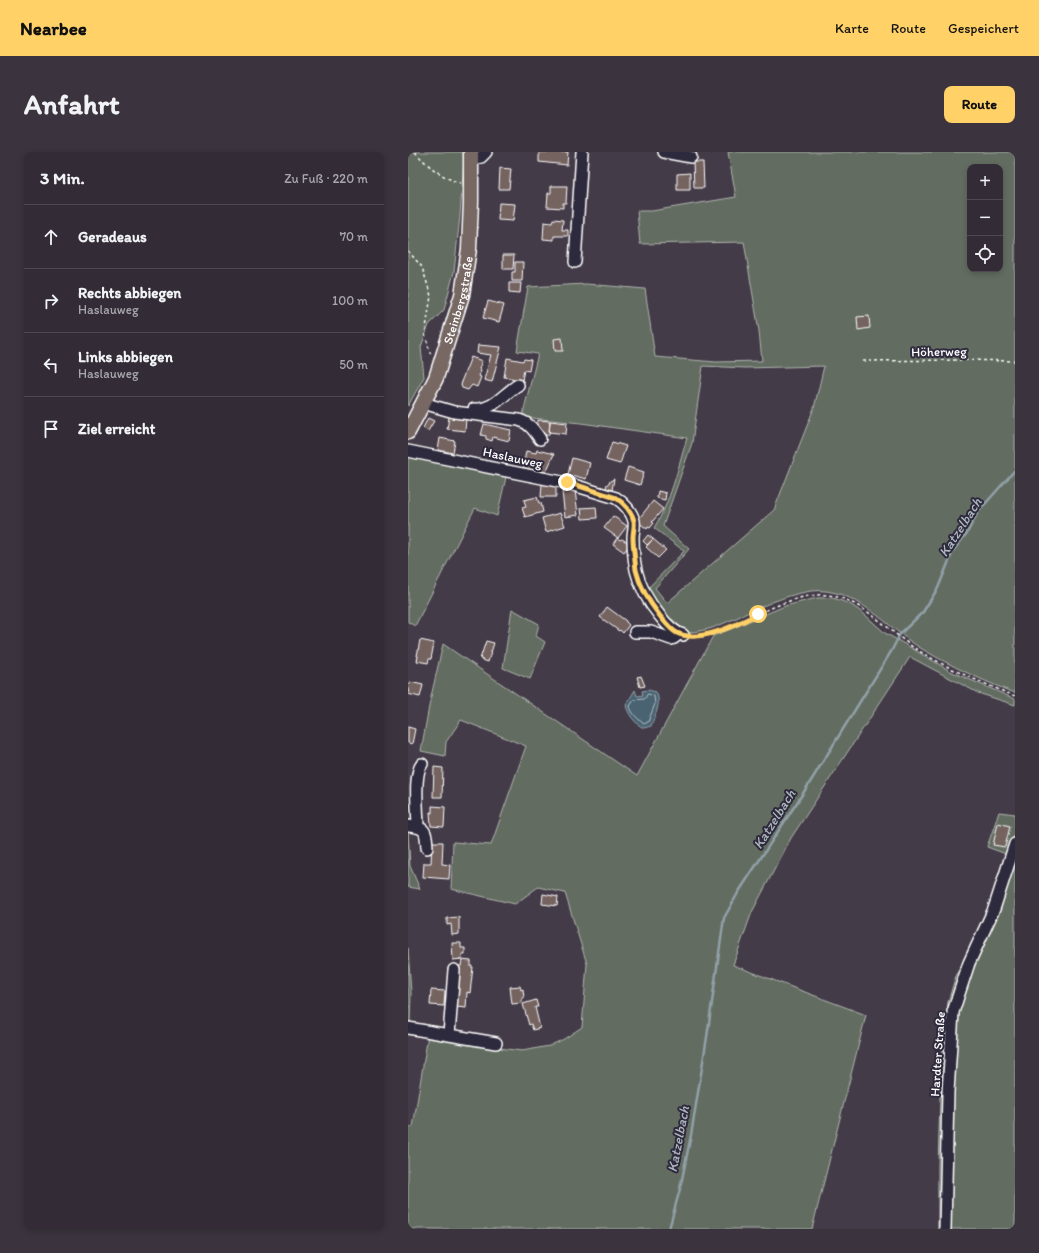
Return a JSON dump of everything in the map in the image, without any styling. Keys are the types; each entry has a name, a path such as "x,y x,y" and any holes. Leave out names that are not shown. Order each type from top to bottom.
{"main road":[{"name":"Steinbergstraße","path":"408,432 436,378 462,296 469,249 471,155"}],"street":[{"name":"Steinbergstraße","path":"471,155 481,157 486,152"},
{"path":"575,262 582,152"},
{"path":"664,152 691,157"},
{"path":"444,409 454,407 481,410 494,404 504,394 518,385"},
{"path":"423,402 454,412 526,422 540,439"},
{"name":"Haslauweg","path":"408,451 567,482 621,501 628,509 634,522 633,537 636,571 642,587 667,625 681,634"},
{"path":"635,632 651,632 671,638 681,634"},
{"path":"422,764 417,777 413,827 424,830 426,833 427,848"},
{"name":"Hardter Straße","path":"945,1229 948,1092 953,1012 969,963 994,909 1015,844"},
{"path":"449,1035 454,970"},
{"path":"408,1028 496,1043"}],"path":[{"path":"415,152 429,167 449,180 471,187"},
{"path":"408,251 422,267 431,296 425,334 430,356"},
{"name":"Höherweg","path":"863,361 1015,361"},
{"path":"681,634 694,636 714,634 775,607 798,599 817,595 833,596 845,599 865,610 897,636 934,659 1015,696"}],"green space":[{"path":"408,152 463,152 464,160 454,272 444,310 429,325 421,347 424,377 408,406"},
{"path":"728,152 1015,152 1015,693 967,673 933,655 909,640 870,610 857,602 842,595 827,591 811,591 785,597 706,630 688,633 672,619 666,620 647,589 684,551 654,528 670,496 687,438 581,423 522,417 538,354 517,351 528,287 586,284 645,289 655,357 716,362 762,361 759,331 744,242 640,244 637,211 652,211 736,197","holes":["703,366 745,368 824,366 814,408 774,510 667,603 655,588 689,549 663,526 692,443"]},
{"path":"408,453 507,473 497,516 475,508 415,626 408,622"},
{"path":"817,598 833,598 850,604 863,613 885,633 952,672 1015,699 1015,705 978,693 910,657 791,838 752,912 733,965 866,1015 812,1229 408,1229 408,1127 413,1127 429,1029 490,1039 499,1048 522,1051 549,1046 564,1039 582,1027 587,964 565,893 538,887 515,904 451,889 453,842 491,845 526,746 461,720 446,742 445,756 421,751 430,701 443,644 637,776 713,636 785,606"},
{"path":"512,609 539,624 536,636 545,642 530,679 503,668"},
{"path":"999,812 1015,814 1015,833 997,897 967,965 955,999 949,1023 944,1084 942,1139 943,1229 938,1229 941,1064 948,1002 956,975 985,919 999,881 1006,854 987,847"},
{"path":"408,831 410,866 420,889 408,887"},
{"path":"1015,857 1015,1229 950,1229 954,1057 959,1014 968,982 998,912"},
{"path":"408,948 411,993 410,1026 408,1025"}],"water":[{"path":"635,690 637,696 643,695 642,691 648,690 656,692 658,696 658,705 651,726 644,728 635,722 628,712 626,705"}],"building":[{"path":"539,152 568,152 567,165 539,162"},
{"path":"693,162 703,162 704,188 694,188"},
{"path":"500,168 511,169 509,189 499,189"},
{"path":"690,173 690,190 677,190 677,174"},
{"path":"551,186 567,186 566,203 563,203 563,208 547,207 548,193 551,193"},
{"path":"499,203 515,204 513,221 498,220"},
{"path":"553,219 563,220 562,230 568,230 568,236 554,236 554,240 543,239 544,222 552,223"},
{"path":"503,255 514,255 513,269 503,269"},
{"path":"515,262 523,262 522,281 512,281 512,272 515,272"},
{"path":"509,283 521,283 520,293 509,292"},
{"path":"488,301 504,305 499,322 483,318"},
{"path":"869,316 870,328 858,330 857,317"},
{"path":"562,338 563,351 555,351 554,339"},
{"path":"478,345 501,347 492,382 484,380 491,355 477,353"},
{"path":"471,357 482,361 479,369 481,370 479,376 481,377 477,387 472,385 468,390 462,388 461,382"},
{"path":"507,358 523,361 524,359 531,360 529,371 524,370 522,380 504,377"},
{"path":"449,417 466,419 465,431 447,429"},
{"path":"428,418 434,421 428,431 423,428"},
{"path":"538,420 550,421 549,435 540,435 537,430"},
{"path":"550,421 567,423 566,434 549,432"},
{"path":"484,424 511,430 509,441 493,437 492,441 486,439 486,436 481,435"},
{"path":"440,438 455,441 453,453 438,450"},
{"path":"612,442 626,446 620,464 606,460"},
{"path":"537,450 554,454 546,472 523,468 526,451 536,453"},
{"path":"572,458 590,463 586,479 568,474"},
{"path":"628,467 644,472 640,485 624,480"},
{"path":"614,479 612,490 606,488 607,484"},
{"path":"542,484 556,484 556,497 541,497"},
{"path":"575,490 578,515 565,517 562,492"},
{"path":"658,491 666,493 665,500 657,498"},
{"path":"537,497 539,503 541,503 543,512 525,517 522,508 526,507 524,500"},
{"path":"653,501 663,509 652,522 654,523 650,528 648,527 647,529 637,521"},
{"path":"596,507 597,518 582,519 581,508"},
{"path":"560,513 565,526 546,532 542,518"},
{"path":"613,516 627,526 618,538 604,528"},
{"path":"648,535 653,539 647,545 643,541"},
{"path":"617,538 630,544 624,552 613,544"},
{"path":"653,539 666,550 658,558 646,547"},
{"path":"607,607 629,625 623,633 600,617"},
{"path":"420,640 434,643 431,659 429,659 428,663 417,661"},
{"path":"486,641 494,643 488,662 480,659"},
{"path":"641,676 645,686 640,687 637,677"},
{"path":"410,682 423,685 420,697 408,694"},
{"path":"408,727 415,729 412,744 408,743"},
{"path":"434,767 443,768 442,797 433,797"},
{"path":"432,806 445,807 444,827 431,826 430,812 432,813"},
{"path":"998,823 1010,826 1005,847 993,845"},
{"path":"432,842 443,842 442,864 450,865 449,879 423,877 424,863 431,863"},
{"path":"543,894 558,897 557,906 542,904"},
{"path":"459,917 459,934 452,935 451,924 447,925 447,918"},
{"path":"452,943 461,943 461,948 465,948 465,954 462,954 462,959 453,960"},
{"path":"462,960 471,961 471,967 473,967 470,993 467,992 466,1008 456,1007 458,966 461,966"},
{"path":"520,986 521,990 523,989 524,998 522,998 522,1003 512,1004 510,987"},
{"path":"431,990 445,991 444,1006 430,1005"},
{"path":"536,1000 538,1007 535,1007 540,1028 533,1030 531,1024 529,1025 523,1004"}],"waterway":[{"name":"Katzelbach","path":"669,1229 680,1189 691,1135 724,918 738,893 809,784 892,650 900,634 923,612 938,588 953,551 967,533 978,512 1015,470"}],"route":[{"path":"567,482 616,498 628,509 634,522 633,537 636,571 642,587 659,615 675,632 683,635 694,636 714,634 758,614"}]}
